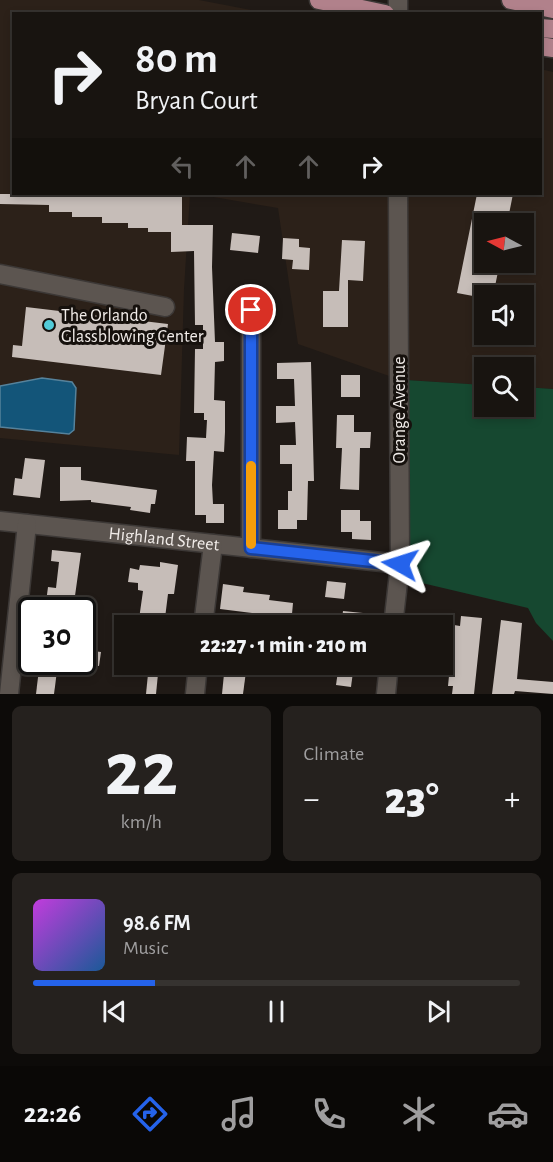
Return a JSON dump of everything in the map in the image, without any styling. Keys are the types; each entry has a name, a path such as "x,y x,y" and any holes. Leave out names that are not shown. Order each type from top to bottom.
{"main road":[{"path":"319,0 376,12"},
{"path":"511,0 553,9"}],"street":[{"name":"Orange Avenue","path":"394,615 400,564 398,195"},
{"path":"0,274 165,307"},
{"path":"251,310 251,548"},
{"name":"Highland Street","path":"0,521 400,564"},
{"path":"9,694 27,524"},
{"path":"204,615 213,544"},
{"path":"195,694 197,675"},
{"path":"386,694 388,675"}],"shaded area":[{"path":"0,0 199,0 261,12 12,12 12,195 190,195 184,289 179,455 0,438 0,427 59,434 75,424 76,388 72,382 60,380 0,386 0,280 170,315 173,303 0,267"},
{"path":"542,69 553,72 553,389 534,388 534,357 474,357 474,384 406,380 405,195 542,195"},
{"path":"202,195 391,195 392,377 298,344 278,208"}],"green space":[{"path":"406,380 474,384 474,417 534,417 534,388 553,389 553,641 536,623 528,608 405,579"}],"water":[{"path":"42,378 72,382 76,388 74,430 69,434 0,427 0,386"}],"building":[{"path":"0,194 182,195 182,225 213,225 215,342 224,342 224,361 215,362 214,400 225,401 225,432 224,452 214,451 212,485 213,504 224,504 224,523 206,523 206,515 195,515 195,461 186,461 187,437 206,438 207,420 204,420 204,413 194,413 195,349 203,349 203,325 195,325 194,251 171,252 171,232 148,232 148,228 128,228 128,223 102,223 102,217 72,217 72,212 49,212 49,205 0,204"},
{"path":"477,195 513,195 509,213 474,213 474,273 498,273 495,285 474,285 474,296 457,293"},
{"path":"232,233 260,236 258,253 230,250"},
{"path":"283,238 299,239 299,247 310,248 309,270 292,269 293,260 282,259"},
{"path":"342,240 365,241 363,281 348,280 348,327 323,327 323,291 339,291"},
{"path":"26,307 168,324 161,375 12,357 13,345 22,346"},
{"path":"311,362 314,481 308,481 307,520 297,520 297,529 278,529 278,510 288,510 288,491 292,491 292,464 280,464 280,445 296,445 295,422 276,423 276,406 295,406 294,379 277,379 277,363"},
{"path":"341,375 360,375 360,397 341,397"},
{"path":"337,415 354,415 354,432 371,432 370,448 360,448 359,490 340,489 342,448 336,448"},
{"path":"25,458 45,460 40,498 13,495 15,478 22,479"},
{"path":"60,467 81,467 81,480 157,490 155,504 151,504 150,513 130,510 131,507 91,502 91,500 60,501"},
{"path":"341,510 360,510 360,521 371,521 371,540 352,539 352,532 341,532"},
{"path":"52,550 81,553 75,597 47,597 48,587 56,588 59,562 51,561"},
{"path":"160,562 178,565 174,594 168,594 165,615 140,615 143,591 138,590 138,583 128,582 130,568 139,570 140,565 160,567"},
{"path":"327,581 346,583 344,599 325,597"},
{"path":"223,584 244,587 243,592 270,595 269,600 293,603 292,615 252,615 252,613 220,609"},
{"path":"343,611 363,613 363,615 342,615"},
{"path":"461,616 482,618 474,694 452,694 453,686 448,686 449,675 453,675 454,625 460,626"},
{"path":"501,620 522,623 517,679 553,682 553,694 515,691 514,694 492,694"},
{"path":"96,651 101,652 99,666 96,666"},
{"path":"38,675 56,675 54,694 36,694"},
{"path":"148,675 158,675 156,694 146,694"},
{"path":"224,675 246,675 243,694 222,694"},
{"path":"337,675 353,675 351,687 336,685"}],"slow traffic":[{"path":"251,466 251,544"}],"place":[{"name":"The Orlando Glassblowing Center","path":"49,325"}],"route":[{"path":"251,310 251,548 400,564"}]}
